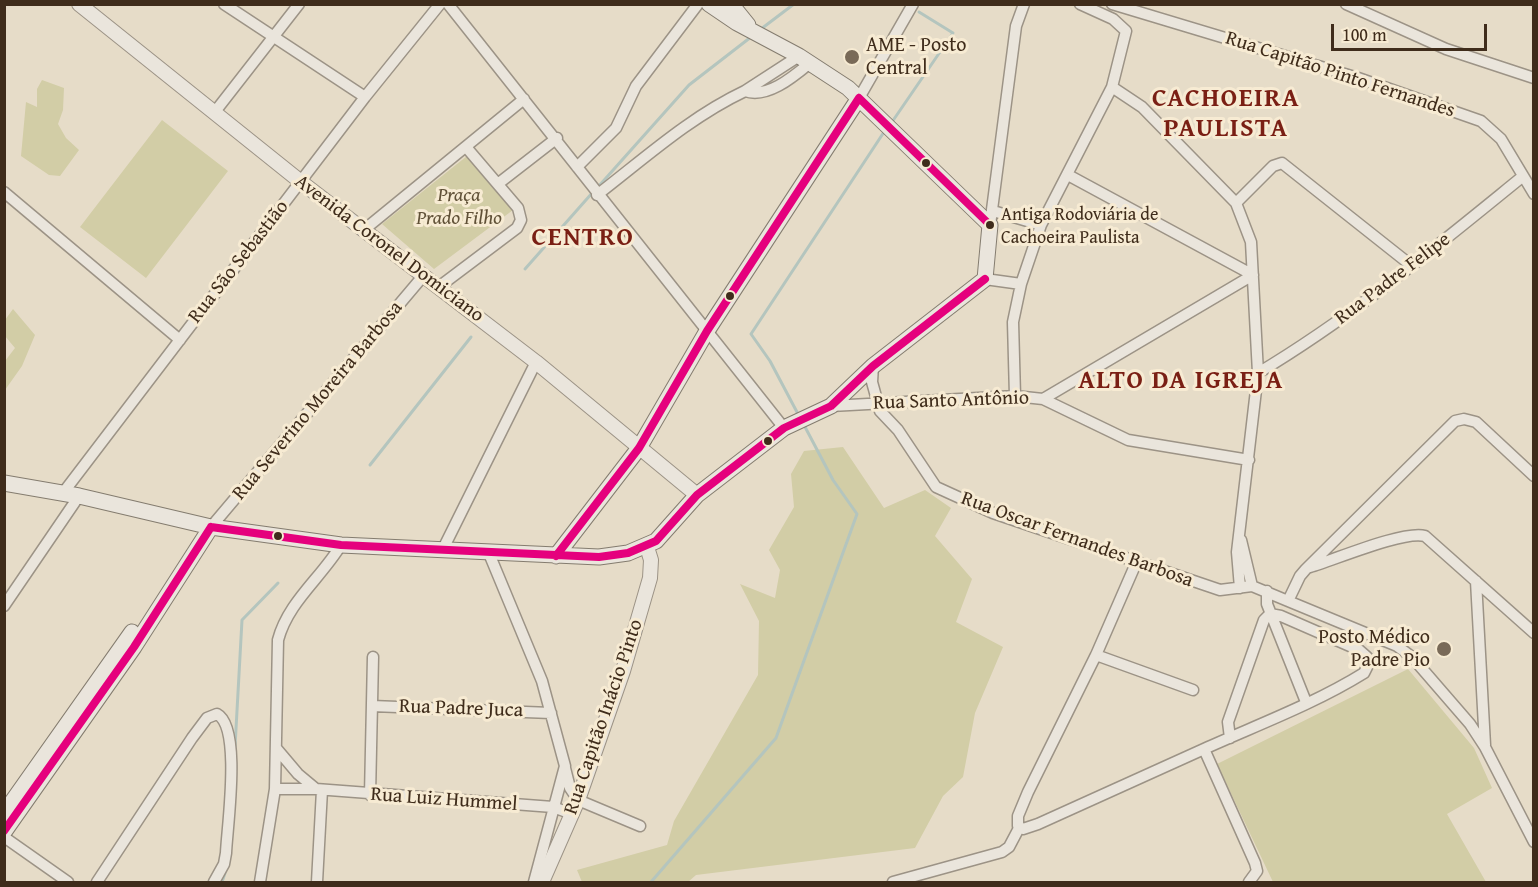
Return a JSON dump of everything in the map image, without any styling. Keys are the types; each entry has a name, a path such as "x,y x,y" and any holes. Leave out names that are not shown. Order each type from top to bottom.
{"main road":[{"path":"4,483 79,496 211,527 341,545 556,556 610,556 647,548 662,536 697,495 784,428 831,406 873,366 985,279 992,218 859,98 804,60 752,29 737,23 709,4"},
{"path":"731,4 752,29"},
{"path":"556,556 639,448 707,331 859,98"},
{"path":"4,832 129,644 211,527"},
{"path":"4,813 129,644"}],"street":[{"name":"Avenida Coronel Domiciano","path":"79,4 301,182 440,286 536,362 697,495"},
{"path":"224,4 365,97"},
{"path":"214,113 299,4"},
{"name":"Rua São Sebastião","path":"63,493 365,97 440,4"},
{"path":"448,4 557,138 597,195 784,428"},
{"path":"577,167 616,128 636,86 698,4"},
{"path":"859,98 913,4"},
{"path":"1024,4 1016,26 992,218 1041,225"},
{"path":"1015,396 1013,322 1021,284 1041,225 1112,87 1125,34 1125,29 1113,19 1080,4"},
{"name":"Rua Capitão Pinto Fernandes","path":"1112,4 1358,78 1481,121 1501,139 1533,194"},
{"path":"1346,4 1446,49 1533,78"},
{"path":"597,195 672,134 717,104 804,60"},
{"path":"1112,87 1142,107 1236,203 1251,242 1258,373 1236,563 1246,587"},
{"path":"365,229 524,99"},
{"path":"499,183 557,138"},
{"path":"440,286 519,224 518,208 466,147"},
{"path":"1236,203 1273,165 1282,163 1412,267"},
{"path":"1068,174 1253,274"},
{"name":"Rua Padre Felipe","path":"1258,373 1292,353 1412,267 1522,177"},
{"path":"4,192 180,340"},
{"name":"Rua Santo Antônio","path":"831,406 1015,396 1043,399 1253,274"},
{"name":"Rua Severino Moreira Barbosa","path":"211,527 424,275"},
{"path":"985,279 1021,284"},
{"path":"442,550 536,362"},
{"name":"Rua Oscar Fernandes Barbosa","path":"873,366 872,382 876,402 936,487 993,513 1137,561 1212,589 1230,590 1246,587 1267,591 1405,650 1464,717 1485,747 1533,842"},
{"path":"1043,399 1128,440 1249,460"},
{"path":"1288,601 1306,568 1382,495 1446,427 1464,419 1476,422 1533,476"},
{"path":"4,606 79,496"},
{"path":"1306,568 1417,534 1432,540 1533,633"},
{"path":"260,882 275,789 277,666 282,627 293,606 327,568 341,545"},
{"name":"Rua Capitão Inácio Pinto","path":"542,882 578,800 645,595 651,568 647,548"},
{"path":"488,551 531,653 551,713 570,788 578,800 640,826"},
{"path":"893,882 1002,852 1009,847 1019,828 1018,816 1028,792 1096,655 1137,561"},
{"path":"1476,581 1485,747"},
{"path":"1267,591 1270,614 1306,702"},
{"path":"1019,828 1038,824 1230,738 1364,673 1368,665 1367,657 1359,650 1281,616 1270,614"},
{"path":"1230,738 1228,722 1264,620 1270,614"},
{"path":"1096,655 1193,690"},
{"path":"370,795 373,657"},
{"name":"Rua Padre Juca","path":"372,706 551,713"},
{"path":"97,882 207,718 214,714 220,715 226,727 231,749 226,853 224,864 214,882"},
{"path":"276,748 298,774 319,790 317,882"},
{"path":"1204,749 1255,863 1257,871 1249,882"},
{"path":"534,882 565,766"},
{"name":"Rua Luiz Hummel","path":"275,789 319,790 553,807 572,814"},
{"path":"4,837 69,882"}],"green space":[{"path":"42,80 64,88 63,110 58,124 66,138 79,150 60,176 49,175 21,156 26,102 37,107 37,89"},
{"path":"162,120 228,171 146,278 80,227"},
{"name":"Praça Prado Filho","path":"467,156 492,182 513,210 434,269 382,224"},
{"path":"13,309 35,335 22,366 5,390 5,361 15,348 5,336 5,320"},
{"path":"843,447 884,508 925,490 951,508 935,536 972,579 956,622 1003,647 975,713 963,777 943,796 915,848 696,875 688,882 582,882 577,870 667,845 674,821 758,675 759,621 740,584 775,598 780,570 769,550 794,507 791,474 804,451"},
{"path":"1408,669 1474,748 1492,788 1447,814 1486,882 1273,882 1217,764"}],"waterway":[{"path":"761,29 794,4"},
{"path":"892,122 953,33 919,12"},
{"path":"598,187 689,85 751,37"},
{"path":"798,414 770,361 751,334 884,132"},
{"path":"525,269 593,192"},
{"path":"370,465 471,337"},
{"path":"651,882 776,738 857,514 833,480 804,425"},
{"path":"235,747 242,620 278,583"},
{"path":"222,882 225,873"}],"transit line":[{"path":"859,98 990,225"},
{"path":"556,556 639,448 707,331 859,98"},
{"path":"211,527 341,545 599,557 628,553 656,541 697,495 784,428 831,406 873,366 985,279"},
{"path":"4,831 134,647 211,527"}],"place":[{"name":"AME - Posto Central","path":"852,57"},
{"name":"Antiga Rodoviária de Cachoeira Paulista","path":"990,225"},
{"name":"Posto Médico Padre Pio","path":"1444,649"}],"district":[{"name":"CACHOEIRA PAULISTA","path":"1226,114"},
{"name":"CENTRO","path":"583,238"},
{"name":"ALTO DA IGREJA","path":"1181,381"}]}
